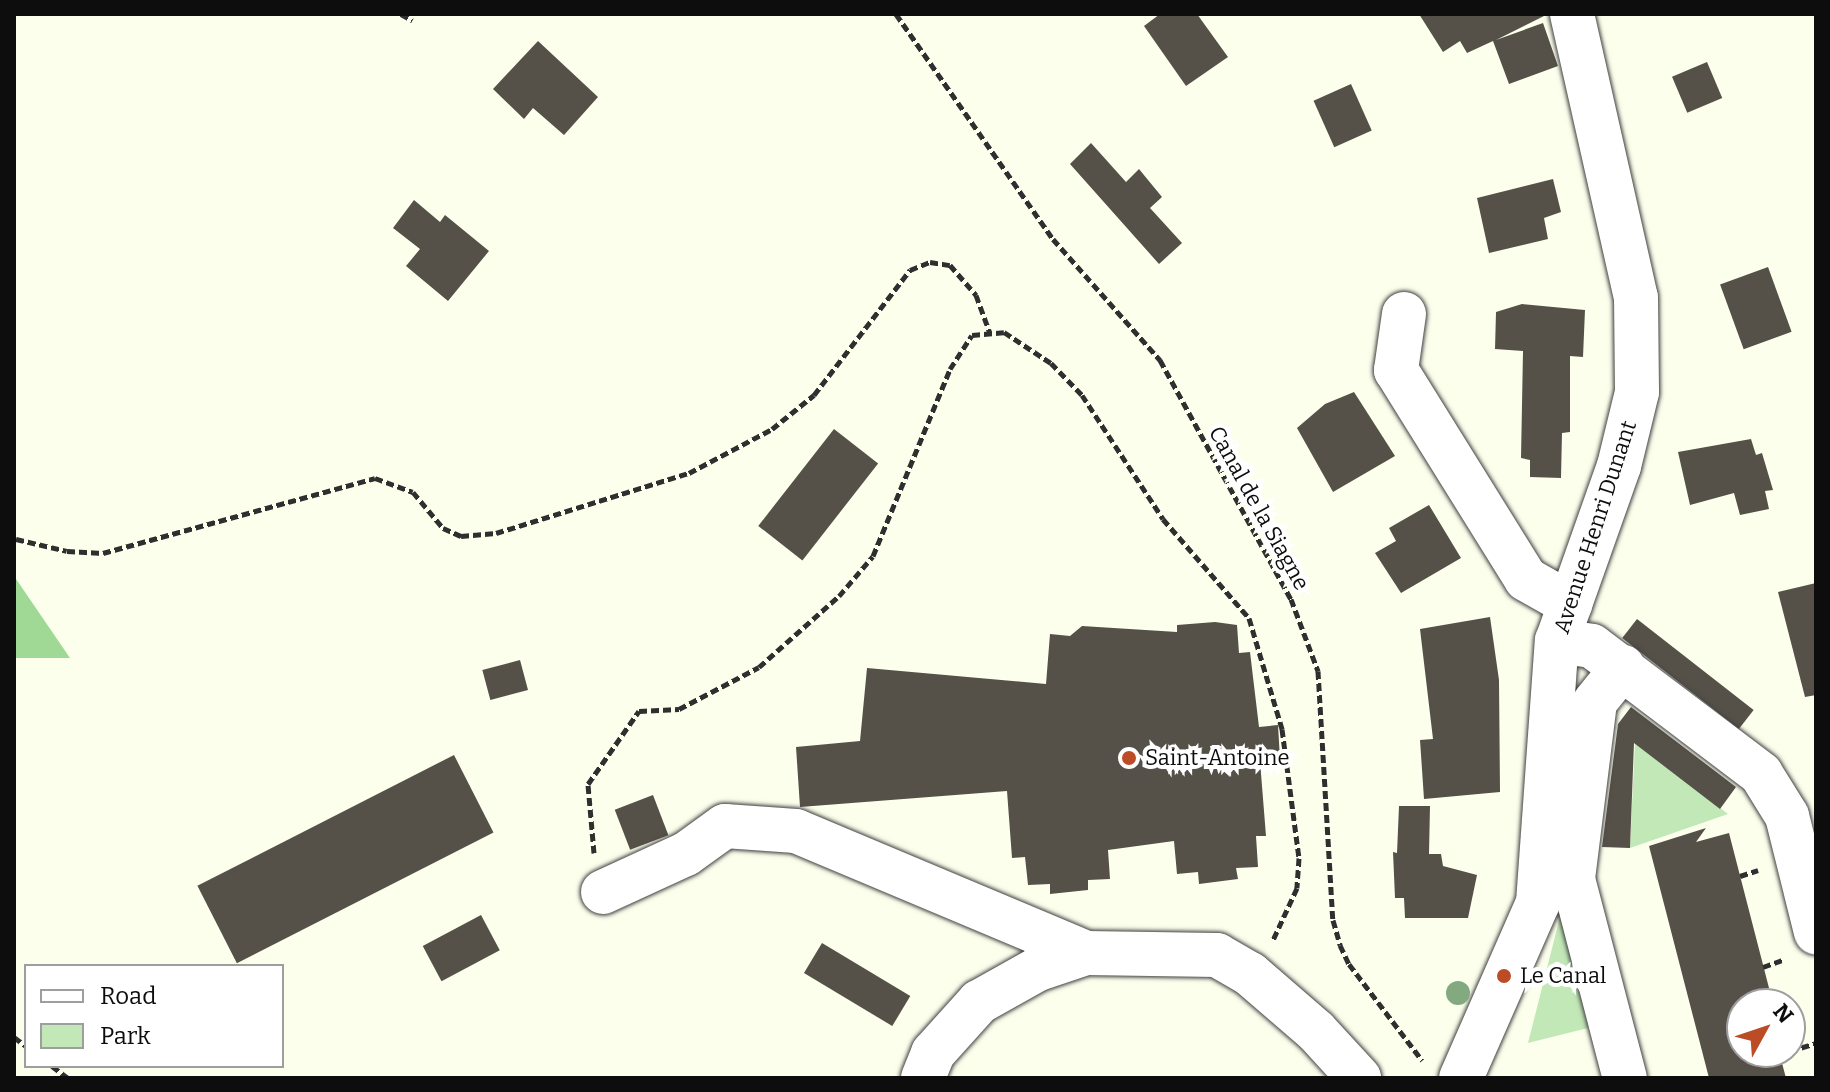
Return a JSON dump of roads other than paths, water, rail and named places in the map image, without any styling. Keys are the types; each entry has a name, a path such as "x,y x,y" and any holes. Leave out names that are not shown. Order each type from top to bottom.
{"street":[{"name":"Avenue Henri Dunant","path":"1446,1075 1538,903 1563,623 1619,466 1637,392 1636,298 1572,14"},
{"path":"1404,314 1396,370 1526,579 1563,623 1761,774 1779,794 1816,932"},
{"path":"1623,667 1595,702 1573,879 1625,1078"},
{"path":"603,892 686,854 725,826 796,831 1086,953"},
{"path":"923,1078 933,1053 979,1002 1038,969 1086,953 1217,955 1250,974 1316,1031 1359,1078"}],"place":[{"name":"Saint-Antoine","path":"1129,758"},
{"name":"Le Canal","path":"1504,976"}]}
